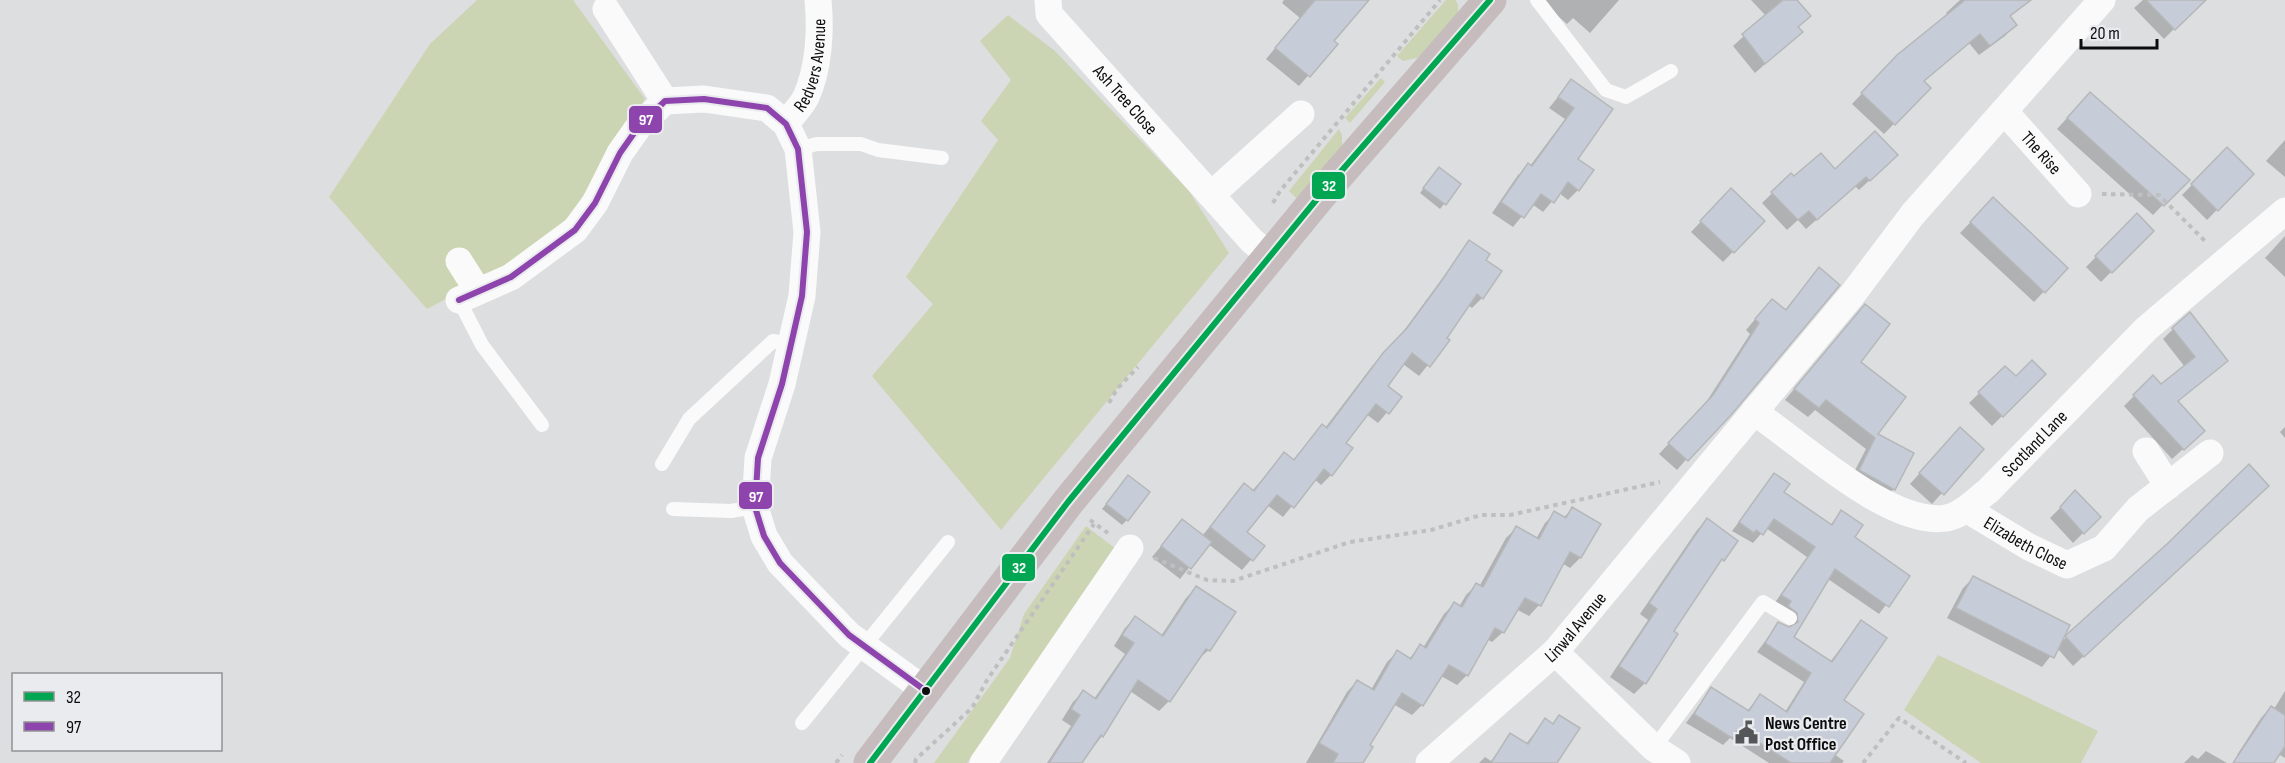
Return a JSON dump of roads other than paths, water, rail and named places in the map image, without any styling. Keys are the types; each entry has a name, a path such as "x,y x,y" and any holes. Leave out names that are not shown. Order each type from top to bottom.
{"highway":[{"path":"870,763 1068,502 1325,190 1490,0"}],"street":[{"name":"Redvers Avenue","path":"786,124 805,99 816,68 820,17 818,0"},
{"name":"Ash Tree Close","path":"1048,0 1049,14 1252,241 1272,257"},
{"path":"1754,412 1852,296 1913,214 2052,53 2102,0"},
{"path":"606,9 665,101"},
{"path":"459,261 469,295 511,277 575,230 595,203 620,153 639,126 665,101 704,99 767,108 786,124 798,149 807,232 802,296 783,384 758,458 754,507 764,536 780,563 862,646 926,691"},
{"name":"The Rise","path":"2004,111 2078,194"},
{"path":"1211,195 1301,114"},
{"name":"Scotland Lane","path":"1754,412 1786,433 1824,466 1896,507 1922,518 1948,518 1966,509 1988,491 2146,329 2285,211"},
{"name":"Linwal Avenue","path":"1429,763 1555,652 1701,472 1754,412"},
{"path":"2145,451 2168,486"},
{"name":"Elizabeth Close","path":"1966,509 2029,547 2067,565 2104,548 2138,509 2210,453"},
{"path":"983,763 1130,548"},
{"path":"1555,652 1653,748 1677,763"}],"lane":[{"path":"1537,0 1606,90 1626,97 1671,71"},
{"path":"798,149 817,144 861,144 878,150 942,158"},
{"path":"469,295 482,345 542,425"},
{"path":"662,464 688,419 773,341 792,344"},
{"path":"673,509 731,511 754,507"},
{"path":"801,723 948,542"},
{"path":"1653,748 1763,602 1790,618"}],"place":[{"name":"News Centre Post Office","path":"1747,733"}]}
